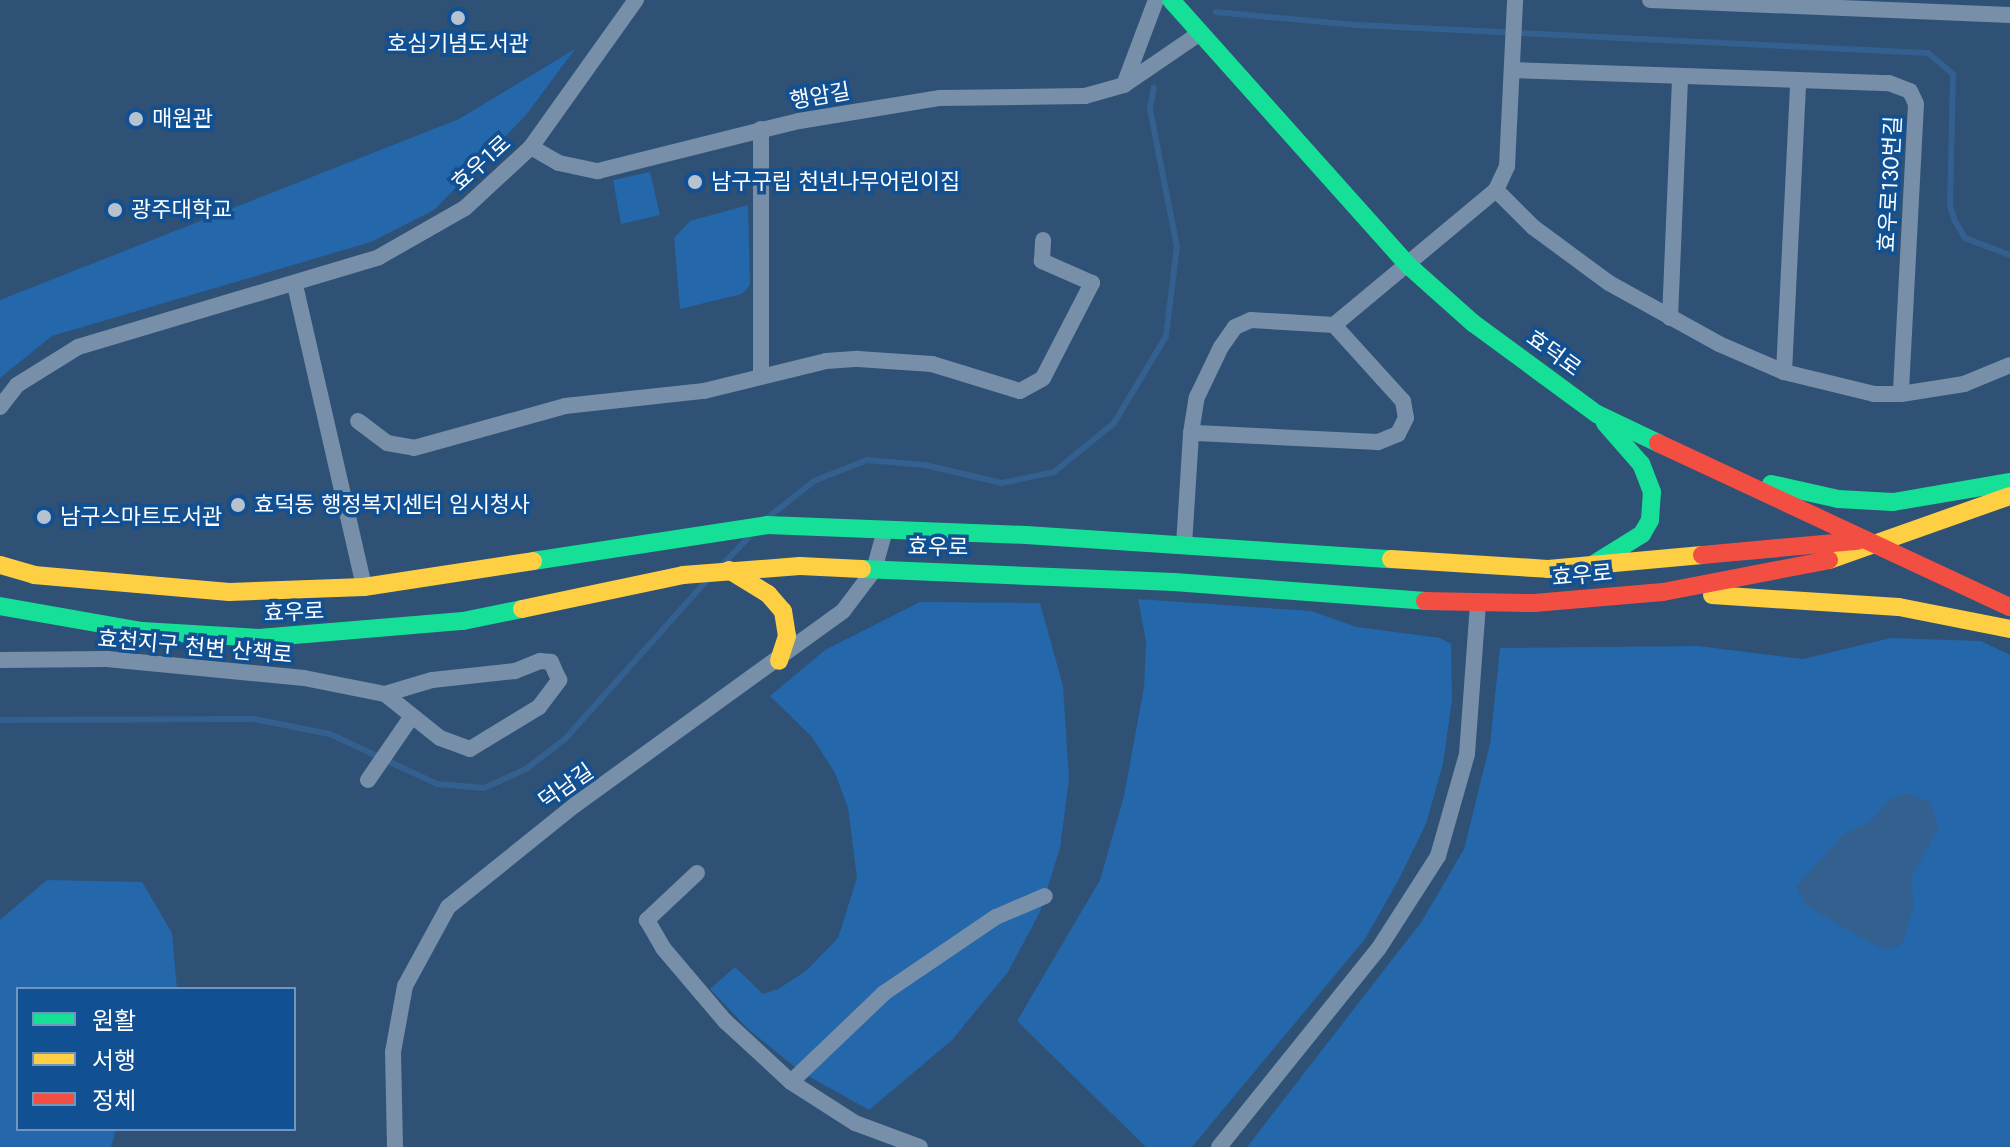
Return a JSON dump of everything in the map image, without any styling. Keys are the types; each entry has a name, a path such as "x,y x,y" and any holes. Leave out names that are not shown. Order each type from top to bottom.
{"main road":[{"name":"효덕로","path":"1171,0 1197,35 1409,266 1473,323 1597,414 1874,540 2010,607"},
{"path":"1589,567 1642,534 1650,520 1652,492 1641,464 1597,414"},
{"path":"1694,458 1838,499 1939,498 2010,482"},
{"name":"효우로","path":"0,606 142,631 259,638 463,621 729,570 800,566 1174,582 1478,605 1663,592 1818,564 1874,540 2010,496"},
{"name":"효우로","path":"0,565 34,575 229,592 364,587 469,575 649,540 767,525 822,525 1184,545 1509,568 1589,567 1745,548 1874,540"},
{"path":"729,570 768,594 783,611 787,636 779,661"},
{"path":"1663,592 1899,607 2010,629"}],"street":[{"name":"효우1로","path":"0,407 17,385 78,347 295,285 421,236 489,189 531,147 636,0"},
{"path":"1124,85 1156,0"},
{"path":"1650,0 2010,15"},
{"path":"1184,545 1191,433 1197,397 1235,327 1251,320 1334,325 1409,266 1496,190 1507,166 1514,3"},
{"name":"행암길","path":"531,147 559,163 598,171 761,129 940,98 1069,97 1124,85 1197,35"},
{"name":"효우로130번길","path":"1512,63 1680,78 1889,83 1903,86 1914,97 1901,394"},
{"path":"1670,318 1680,78"},
{"path":"1784,372 1798,81"},
{"path":"761,129 761,376"},
{"path":"1496,190 1558,246 1670,318 1784,372 1838,387 1901,394 1964,384 2010,365"},
{"path":"358,421 387,443 414,448 565,406 704,391 826,361 894,358 974,375 1006,389 1033,387 1058,355 1092,283 1042,261 1043,240"},
{"path":"295,285 364,587"},
{"path":"1191,433 1378,442 1398,434 1406,418 1403,401 1334,325"},
{"name":"덕남길","path":"395,1147 393,1052 405,986 448,907 575,805 779,661 843,611 874,570 885,530"},
{"path":"1219,1147 1379,948 1438,856 1467,754 1478,605"},
{"name":"효천지구 천변 산책로","path":"0,660 107,659 304,678 385,694 432,680 515,671 540,661 551,662 559,680 539,707 470,749 440,738 385,694"},
{"path":"372,775 412,716"},
{"path":"697,873 647,920 663,948 725,1021 791,1082 855,1123 920,1147"},
{"path":"791,1082 884,993 962,938 1045,896"}],"shaded area":[{"path":"575,49 526,115 434,210 371,242 52,336 0,378 0,300 459,119"},
{"path":"650,172 660,215 621,224 613,180"},
{"path":"748,205 750,285 742,294 680,309 674,238 690,221"},
{"path":"1138,599 1311,611 1357,627 1440,638 1451,644 1452,700 1443,764 1426,824 1400,877 1365,939 1192,1147 1146,1147 1017,1021 1100,880 1124,796 1144,687 1146,641"},
{"path":"920,602 1040,603 1063,686 1069,779 1060,848 1040,912 1008,972 952,1040 869,1110 801,1072 748,1029 710,989 735,967 763,994 778,989 806,971 838,938 857,878 848,808 835,773 812,737 770,696 825,650"},
{"path":"1891,638 1981,641 2010,655 2010,1147 1247,1147 1422,921 1464,849 1490,744 1500,648 1698,646 1803,659"},
{"path":"1908,794 1930,802 1939,827 1912,875 1913,907 1904,940 1897,948 1879,948 1806,905 1796,886 1845,833 1870,822 1890,799"},
{"path":"47,880 142,882 172,933 177,987 16,987 16,1131 115,1131 111,1147 0,1147 0,920"}],"waterway":[{"path":"1216,12 1357,25 1928,53 1953,74 1950,206 1955,221 1965,238 2010,255"},
{"path":"766,519 814,481 867,460 925,465 1002,483 1054,472 1114,423 1166,336 1177,247 1150,109 1154,87"},
{"path":"722,565 750,536"},
{"path":"0,720 254,719 330,734 437,784 484,788 526,769 565,739 708,579"}],"traffic: fast":[{"path":"1171,0 1409,266 1473,323 1597,414 1658,443"},
{"path":"1594,564 1642,534 1650,520 1652,492 1641,464 1605,423"},
{"path":"1771,484 1838,499 1893,502 2010,482"},
{"path":"533,561 767,525 1026,535 1391,559"},
{"path":"862,569 1174,582 1425,601"},
{"path":"0,606 142,631 259,638 463,621 522,609"}],"traffic: slow":[{"path":"1829,560 2010,496"},
{"path":"1391,559 1548,569 1702,555"},
{"path":"0,565 34,575 229,592 364,587 533,561"},
{"path":"522,609 683,575 800,566 862,569"},
{"path":"729,570 768,594 783,611 787,636 779,661"},
{"path":"1712,595 1899,607 2010,629"}],"traffic: jam":[{"path":"1658,443 2010,607"},
{"path":"1702,555 1857,541"},
{"path":"1425,601 1534,603 1663,592 1829,560"}],"place":[{"name":"호심기념도서관","path":"458,18"},
{"name":"매원관","path":"136,119"},
{"name":"남구구립 천년나무어린이집","path":"695,182"},
{"name":"광주대학교","path":"115,210"},
{"name":"효덕동 행정복지센터 임시청사","path":"238,505"},
{"name":"남구스마트도서관","path":"44,517"}]}
